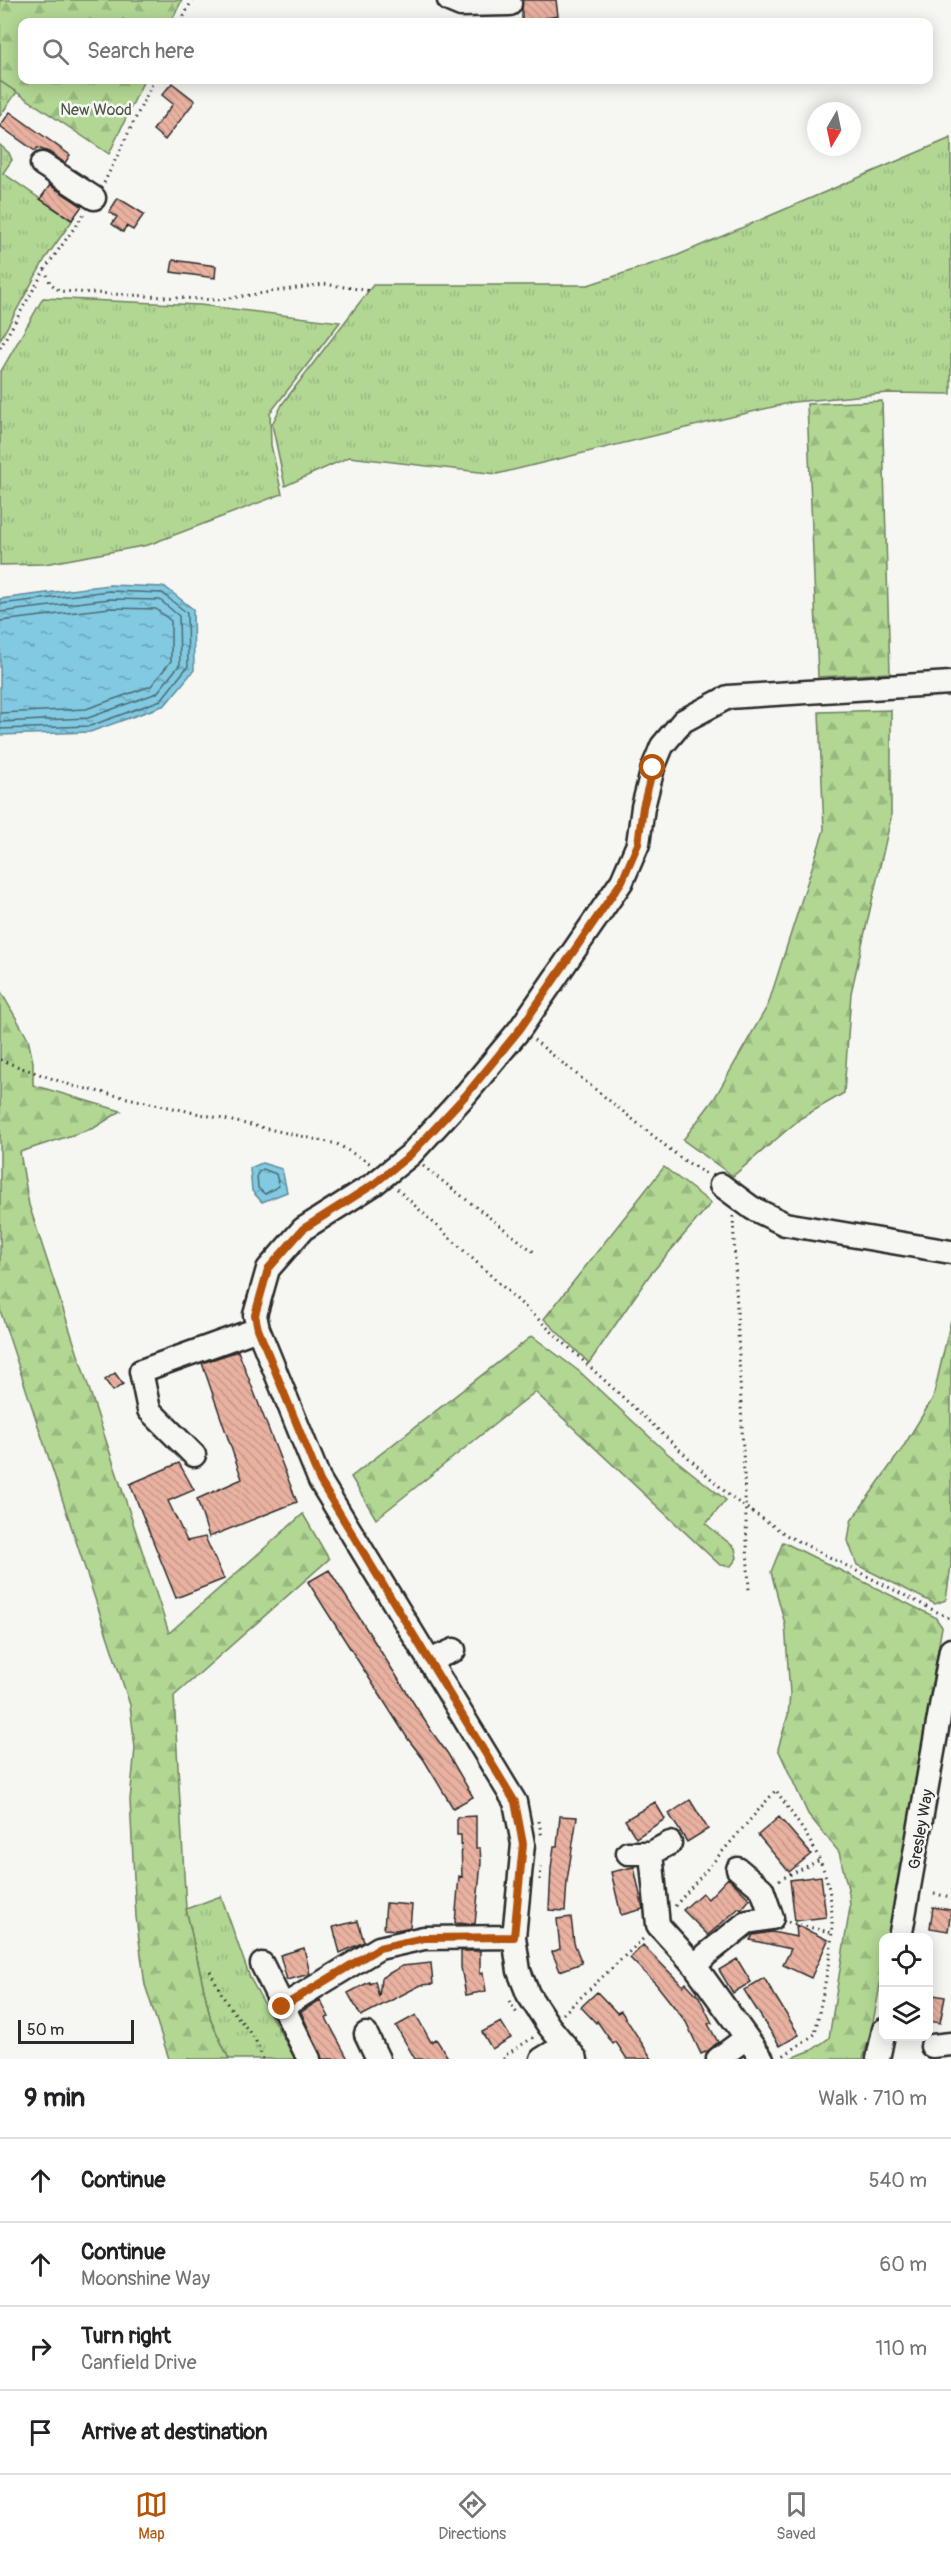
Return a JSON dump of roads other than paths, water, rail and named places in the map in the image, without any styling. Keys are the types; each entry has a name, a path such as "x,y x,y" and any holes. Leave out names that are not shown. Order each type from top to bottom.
{"street":[{"path":"449,0 461,5 510,4"},
{"path":"42,164 94,198"},
{"path":"542,2059 571,2052 549,2026 528,1994 519,1971 514,1937 523,1844 515,1802 320,1481 258,1329 255,1315 268,1269 303,1229 374,1184 410,1155 466,1095 520,1029 622,881 638,844 643,807 653,768 662,746 683,721 728,697 951,683"},
{"path":"721,1185 752,1208 785,1224 951,1252"},
{"path":"194,1455 149,1410 141,1371 258,1329"},
{"path":"429,1661 454,1650"},
{"name":"Gresley Way","path":"901,1933 946,1714 951,1650"},
{"path":"628,1853 660,1848 658,1925 695,1966 762,2059"},
{"path":"695,1966 747,1922 772,1918 762,1889 738,1869"},
{"path":"282,2007 379,1948 424,1938 514,1937"},
{"path":"262,1964 309,2059"},
{"path":"366,2034 378,2059"},
{"path":"718,2059 746,2038"},
{"path":"878,2059 882,2041"}],"water":[{"path":"109,585 165,587 193,609 194,670 165,705 90,732 0,735 0,599"},
{"path":"262,1163 282,1169 287,1192 262,1202 252,1191 250,1168"}],"park label":[{"name":"New Wood","path":"96,109"}]}
